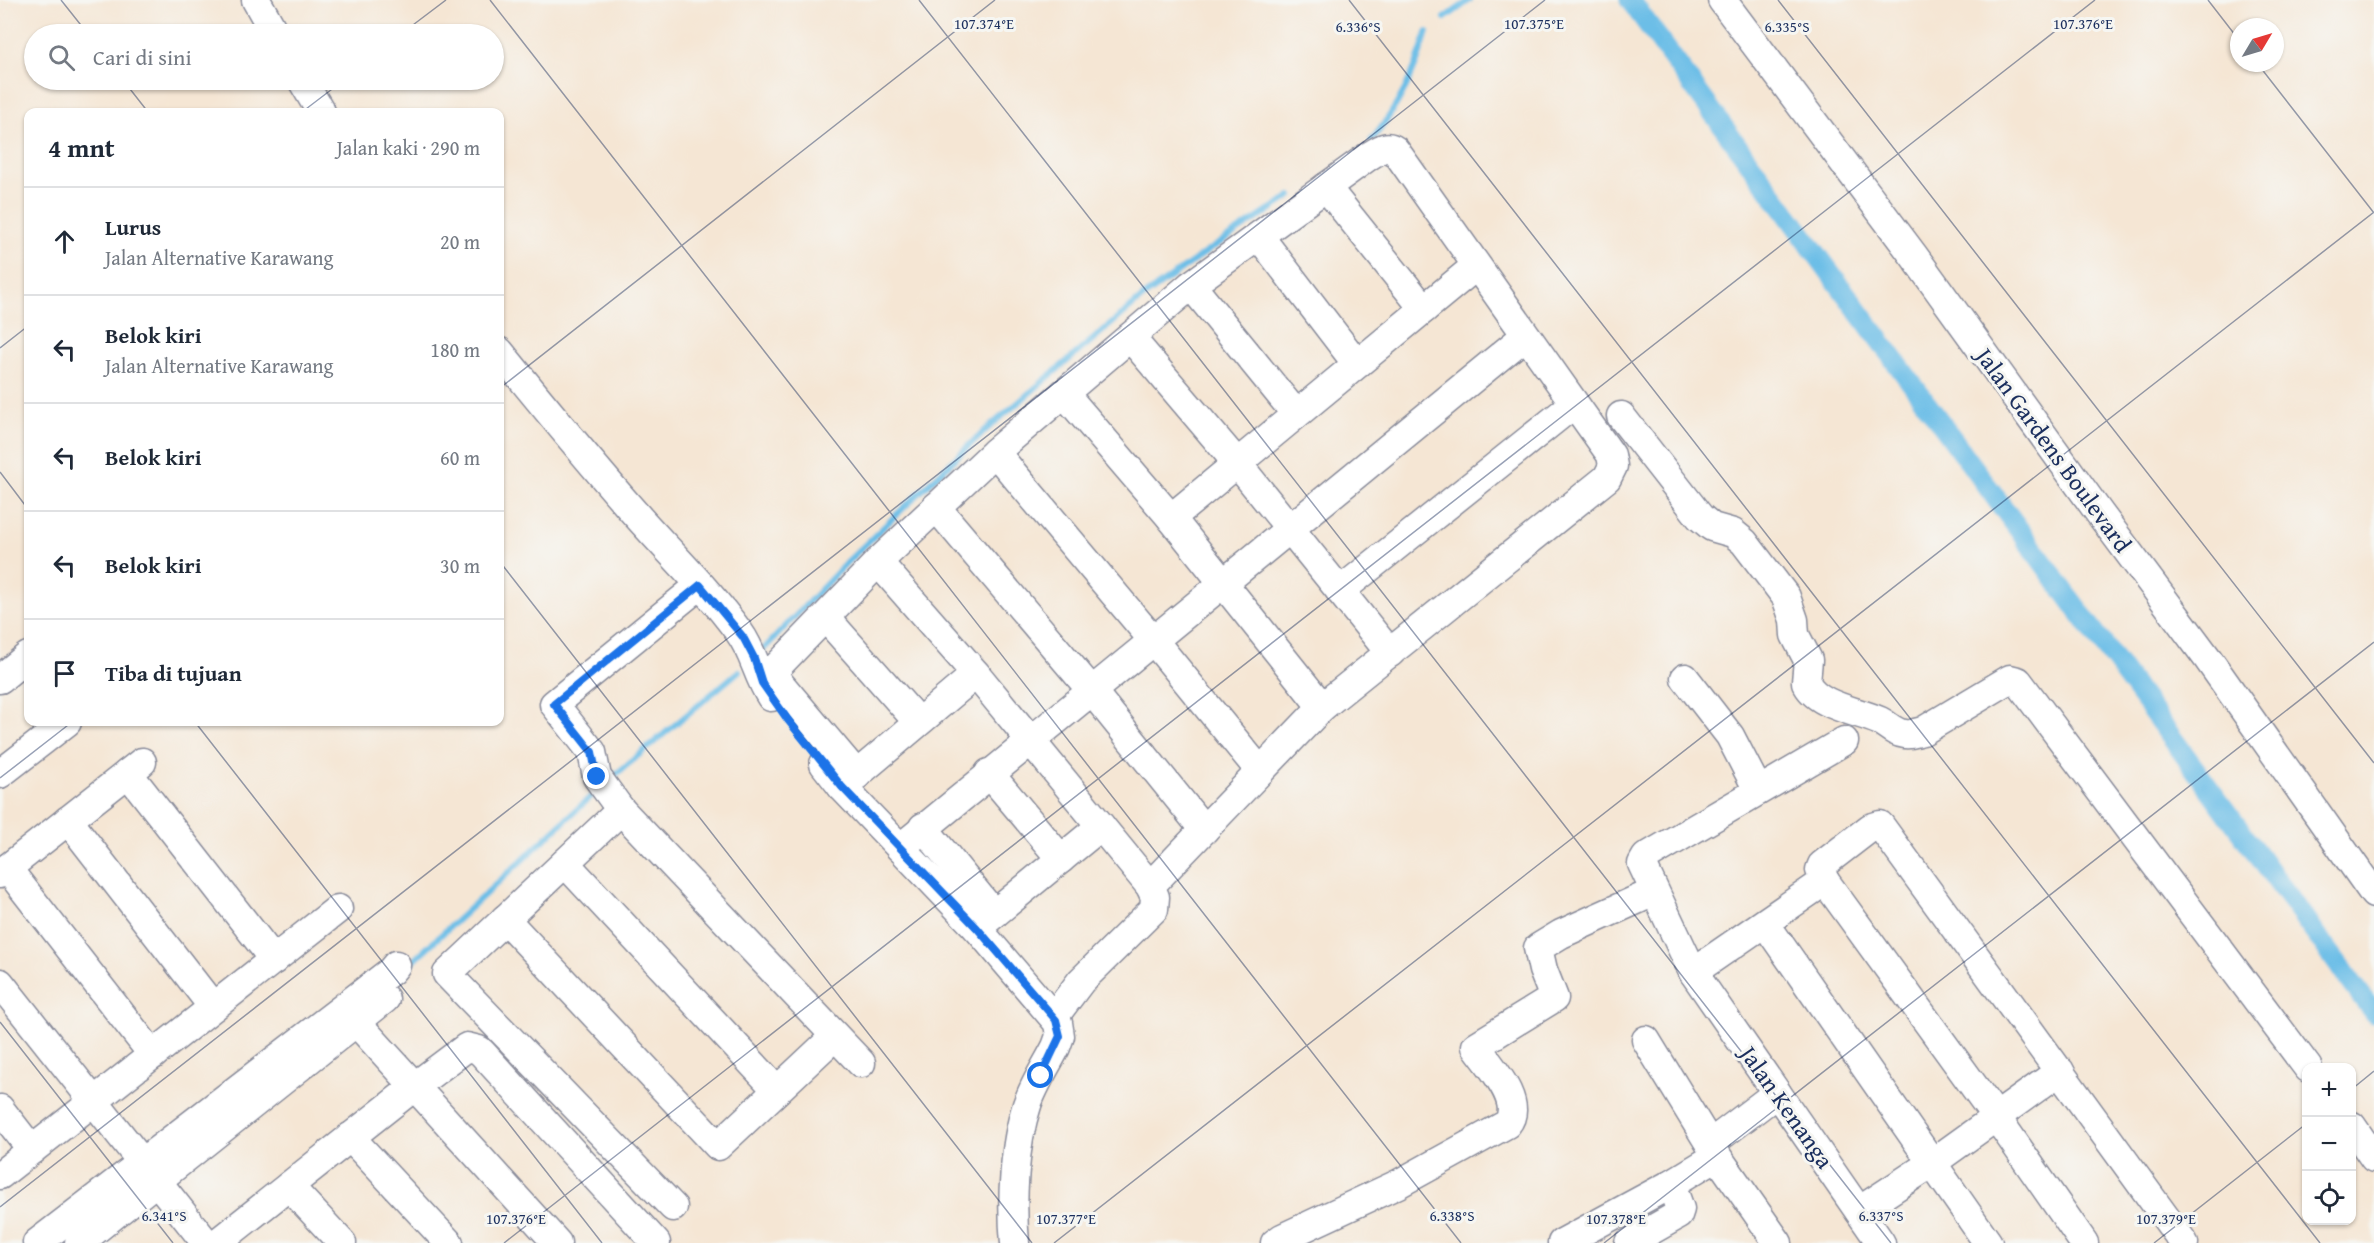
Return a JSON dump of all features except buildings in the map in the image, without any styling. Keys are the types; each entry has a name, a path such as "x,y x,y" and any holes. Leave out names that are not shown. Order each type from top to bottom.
{"street":[{"path":"256,0 269,24"},
{"name":"Jalan Gardens Boulevard","path":"1732,3 2208,660 2374,894"},
{"path":"308,90 319,108"},
{"path":"986,921 900,848 771,673 878,562 994,452 1191,285 1383,147 1392,147 1611,455 1613,466 1607,478 1322,707 1150,886"},
{"path":"1326,187 1424,309"},
{"path":"1259,236 1357,364"},
{"path":"1171,518 1476,266"},
{"path":"1191,285 1296,414"},
{"path":"900,848 1525,336"},
{"path":"1130,337 1238,463 1390,653"},
{"path":"504,357 624,501 700,585 743,637 754,658 762,683 788,720 849,781"},
{"path":"1064,393 1171,518 1322,707"},
{"path":"1340,591 1574,404"},
{"path":"1621,416 1700,517 1712,527 1733,533 1744,542 1786,597 1794,620 1795,635 1808,660 1806,682 1814,692 1837,706 1879,720 1900,733 1909,734 1923,731 2010,679 2018,681 2304,1063"},
{"path":"994,452 1260,771"},
{"path":"936,507 1091,690 1204,830"},
{"path":"878,562 976,674 1150,886 1155,897 1154,909 1081,981 1054,1017"},
{"path":"700,585 554,704 592,752 609,792 861,1063"},
{"path":"826,618 918,722"},
{"path":"0,679 24,659"},
{"path":"849,781 976,674"},
{"path":"1685,678 1730,736 1758,790"},
{"path":"0,774 63,726"},
{"name":"Jalan Kenanga","path":"1844,741 1646,856 1642,868 1693,972 1881,1243"},
{"path":"153,1055 4,871 68,820 135,768 274,960"},
{"path":"989,774 1061,859"},
{"path":"609,792 565,863 447,974 673,1207"},
{"path":"68,820 213,1007"},
{"path":"2084,1243 1825,881 1820,870 1822,865 1870,828 1880,825 2184,1243"},
{"path":"986,921 1101,826"},
{"path":"923,827 1059,1027 1060,1036 1026,1107 1018,1151 1013,1227 1015,1243"},
{"path":"565,863 777,1090"},
{"path":"1693,972 1825,881"},
{"path":"1275,1243 1398,1184 1507,1124 1513,1117 1514,1108 1510,1096 1476,1046 1554,998 1543,970 1538,948 1562,934 1654,892"},
{"path":"0,1175 338,909"},
{"path":"506,919 718,1146 835,1036"},
{"path":"1765,923 1988,1243"},
{"path":"79,1243 149,1171 396,965"},
{"path":"0,983 149,1171 221,1241 467,1047 479,1050 656,1243"},
{"path":"37,1243 149,1171 357,1023 386,999"},
{"path":"357,1023 557,1243"},
{"path":"1646,1040 1714,1150 1778,1243"},
{"path":"1859,1211 1932,1163 2060,1071"},
{"path":"1562,1243 1671,1184 1714,1150 1777,1093"},
{"path":"0,1109 32,1150"},
{"path":"2356,1132 2374,1158"},
{"path":"350,1137 448,1243"},
{"path":"1629,1243 1678,1215 1680,1209 1671,1184"},
{"path":"289,1186 342,1243"}],"waterway":[{"path":"1445,18 1470,0"},
{"path":"1630,0 2374,1013"},
{"path":"1371,141 1405,90 1427,32"},
{"path":"761,652 848,561 981,434 1143,297 1291,196"},
{"path":"609,780 739,671"},
{"path":"404,969 597,791"}],"route":[{"path":"597,777 592,752 554,704 700,585 743,637 754,658 762,683 788,720 842,787 977,928 1056,1020 1060,1036 1041,1076"}]}
